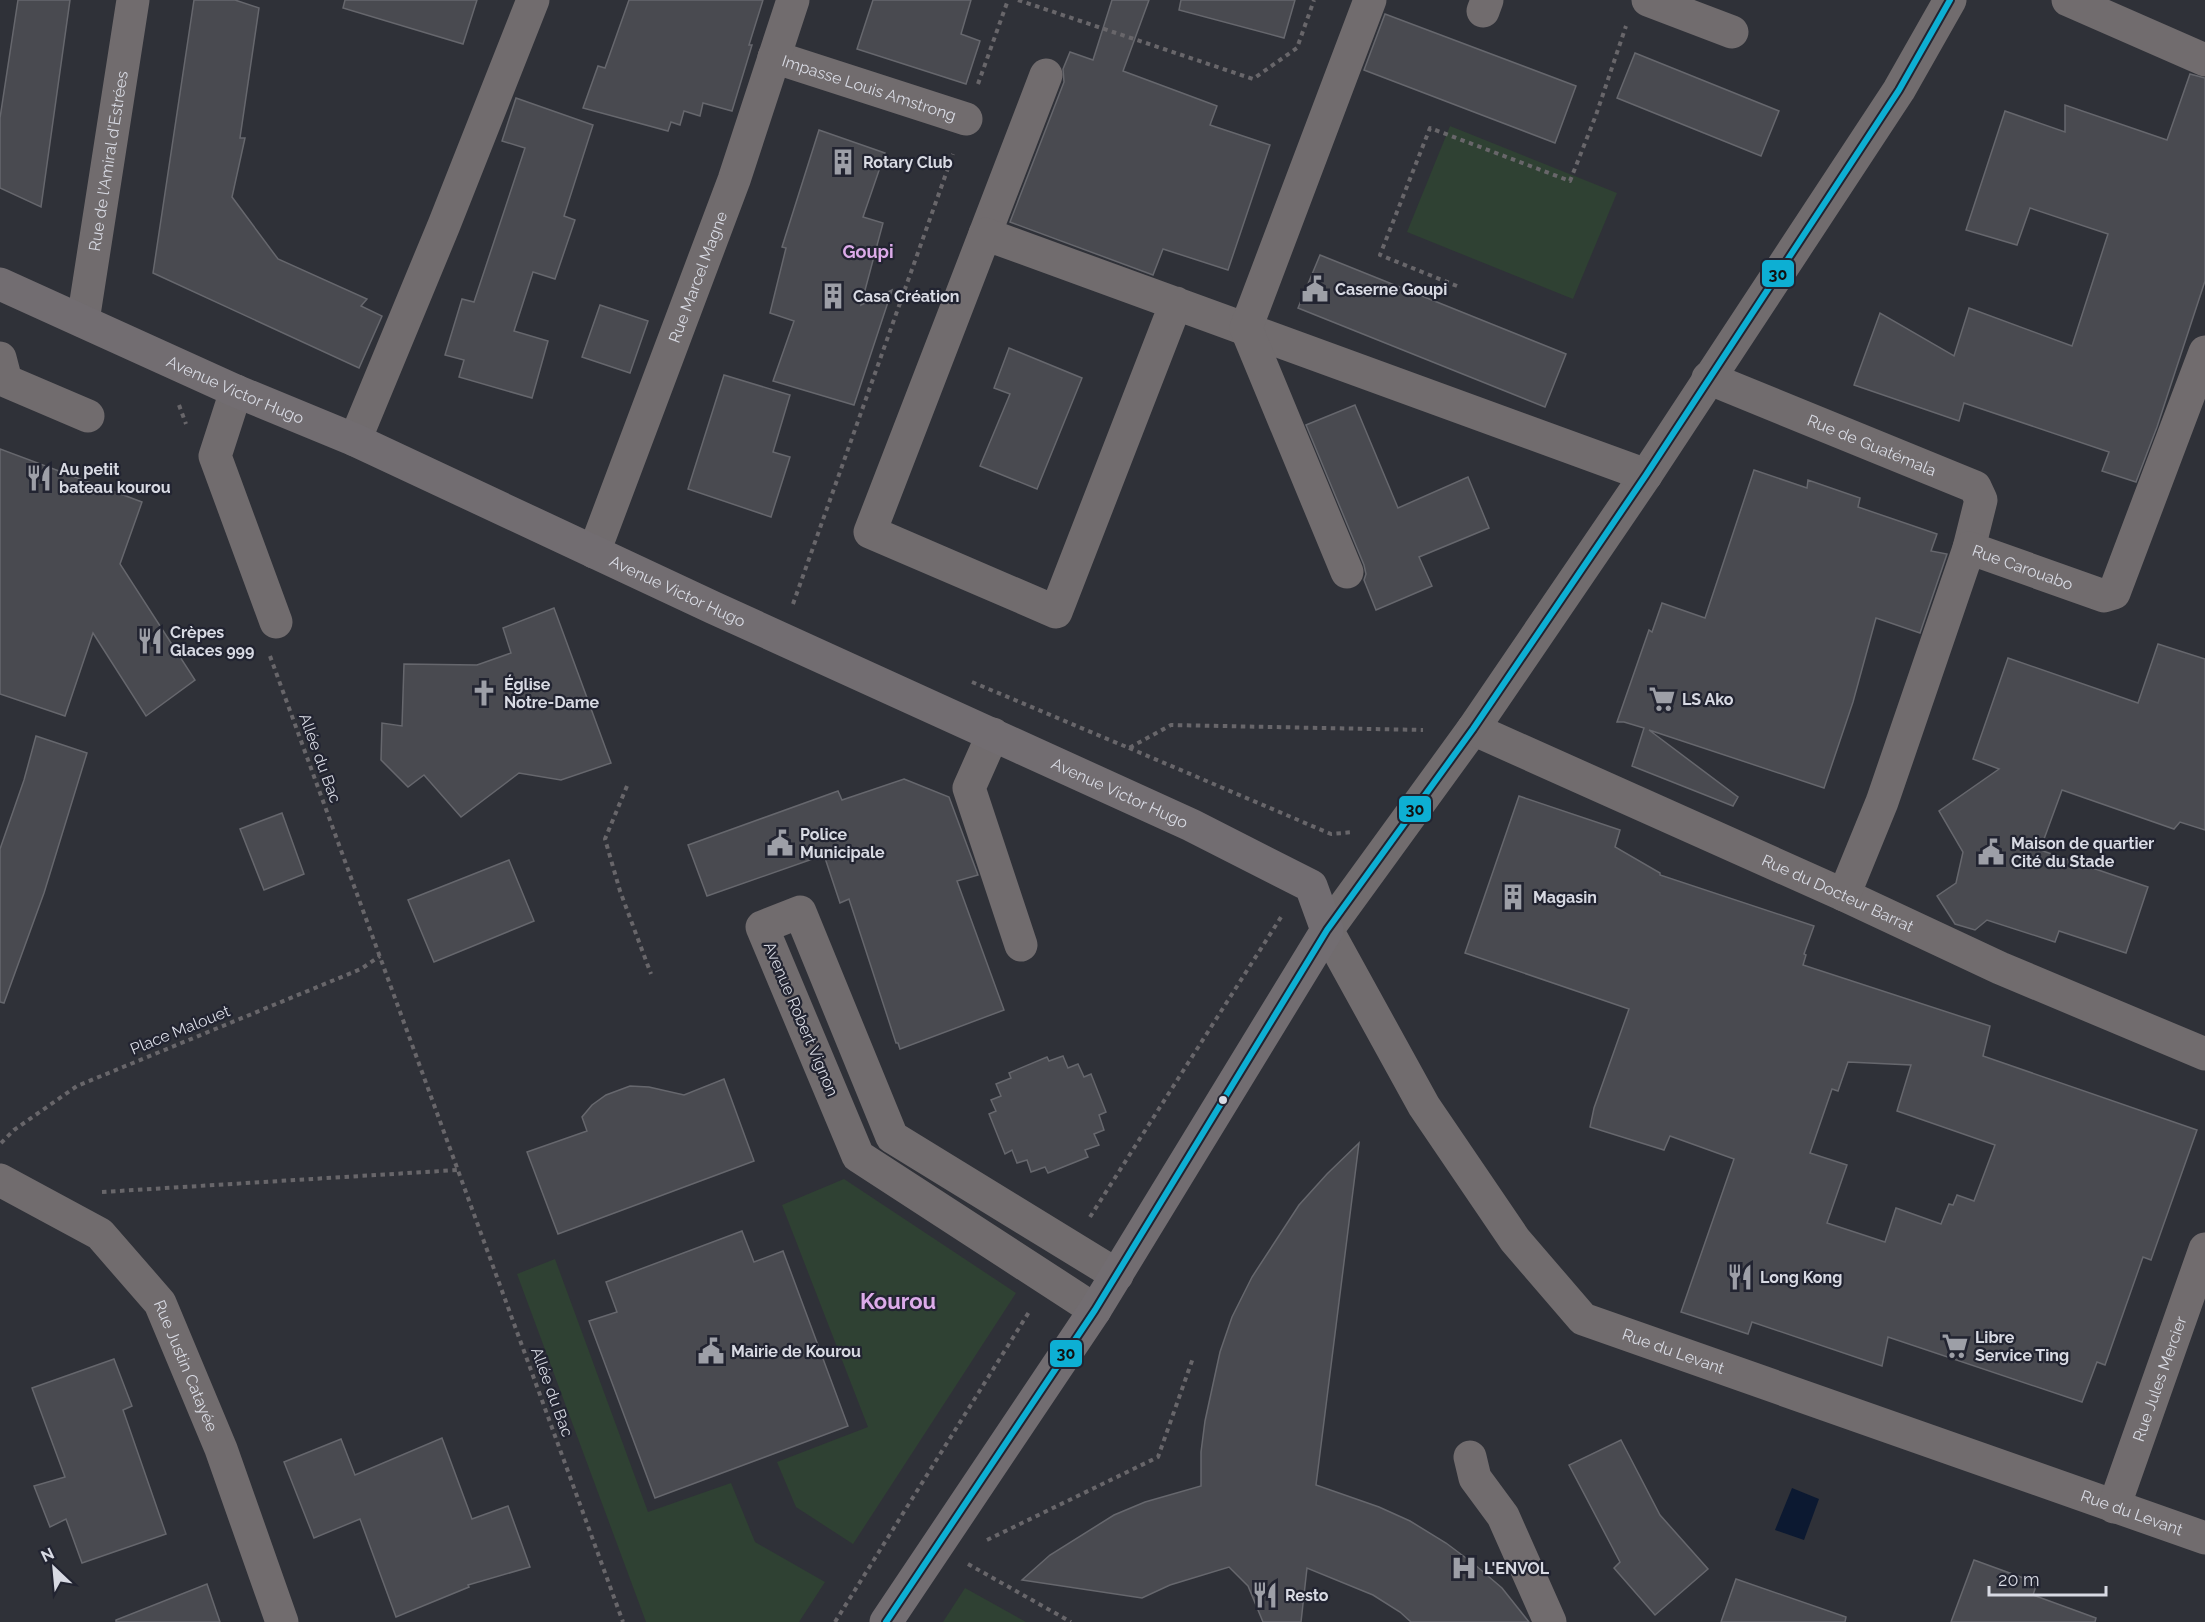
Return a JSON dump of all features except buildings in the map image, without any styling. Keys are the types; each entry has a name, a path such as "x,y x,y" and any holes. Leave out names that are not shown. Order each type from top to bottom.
{"main road":[{"name":"Avenue Victor Hugo","path":"0,284 236,391 355,441 1191,825 1311,886 1327,930"},
{"path":"886,1622 1095,1310 1327,930"}],"street":[{"name":"Rue de l'Amiral d'Estrées","path":"83,321 133,0"},
{"path":"355,441 440,236 533,0"},
{"name":"Rue Marcel Magne","path":"594,552 735,180 792,0"},
{"path":"1347,572 1246,328 1370,0"},
{"path":"1327,930 1473,729 1646,475 1899,90 1950,0"},
{"path":"2068,0 2205,60"},
{"path":"1638,10 1732,32"},
{"name":"Impasse Louis Amstrong","path":"774,57 966,119"},
{"path":"1046,75 870,532 1056,612 1176,303"},
{"path":"985,234 1646,475"},
{"name":"Rue Carouabo","path":"1844,895 1882,802 1969,548 2104,596 2114,593 2205,352"},
{"path":"0,358 6,381 88,416"},
{"name":"Rue de Guatémala","path":"1708,378 1975,487 1982,500 1969,548"},
{"path":"236,391 215,456 271,634"},
{"name":"Rue du Docteur Barrat","path":"1473,729 1844,895 2000,968 2205,1054"},
{"path":"993,734 969,788 1021,945"},
{"name":"Avenue Robert Vignon","path":"1095,1310 858,1156 762,927 800,912 892,1137 1117,1275"},
{"name":"Rue du Levant","path":"1327,930 1424,1106 1515,1240 1583,1319 2205,1538"},
{"name":"Rue Justin Catayée","path":"0,1180 100,1234 160,1303 221,1449 282,1622"},
{"name":"Rue Jules Mercier","path":"2114,1507 2205,1249"},
{"path":"1470,1457 1475,1478 1503,1516 1550,1622"}],"path":[{"path":"966,119 1008,0"},
{"path":"1018,0 1253,79 1297,48 1314,0"},
{"path":"1457,286 1380,255 1430,128 1570,181 1638,10"},
{"path":"159,356 186,425"},
{"name":"Allée du Bac","path":"271,634 380,956 623,1622"},
{"path":"1417,739 1423,730"},
{"path":"1129,748 1331,834 1354,832 1360,823"},
{"path":"627,786 604,839 620,891 651,974"},
{"path":"1087,1222 1286,910"},
{"name":"Place Malouet","path":"0,1144 14,1130 77,1086 361,969 380,956"},
{"path":"102,1192 457,1170"},
{"path":"836,1622 1030,1311"},
{"path":"986,1540 1158,1458 1193,1358"},
{"path":"964,1562 1071,1622"}],"green space":[{"path":"1450,126 1617,193 1573,299 1407,232"},
{"path":"844,1179 1016,1293 853,1544 796,1507 777,1462 868,1427 782,1205"},
{"path":"555,1259 648,1512 731,1483 755,1542 825,1582 799,1622 646,1622 517,1274"},
{"path":"965,1588 1026,1622 943,1622"}],"water":[{"path":"1792,1488 1819,1499 1804,1540 1775,1530"}],"transit line":[{"name":"30","path":"886,1622 1095,1310 1327,930 1473,729 1646,475 1899,90 1950,0"}],"place":[{"name":"Rotary Club","path":"843,162"},
{"name":"Caserne Goupi","path":"1315,289"},
{"name":"Casa Création","path":"833,296"},
{"name":"Au petit bateau kourou","path":"39,478"},
{"name":"Crèpes Glaces 999","path":"150,641"},
{"name":"Église Notre-Dame","path":"484,693"},
{"name":"LS Ako","path":"1662,699"},
{"name":"Police Municipale","path":"780,843"},
{"name":"Maison de quartier Cité du Stade","path":"1991,852"},
{"name":"Magasin","path":"1513,897"},
{"name":"Long Kong","path":"1740,1277"},
{"name":"Libre Service Ting","path":"1955,1346"},
{"name":"Mairie de Kourou","path":"711,1351"},
{"name":"L'ENVOL","path":"1464,1568"},
{"name":"Resto","path":"1265,1595"}],"district":[{"name":"Goupi","path":"868,251"},
{"name":"Kourou","path":"898,1301"}]}
